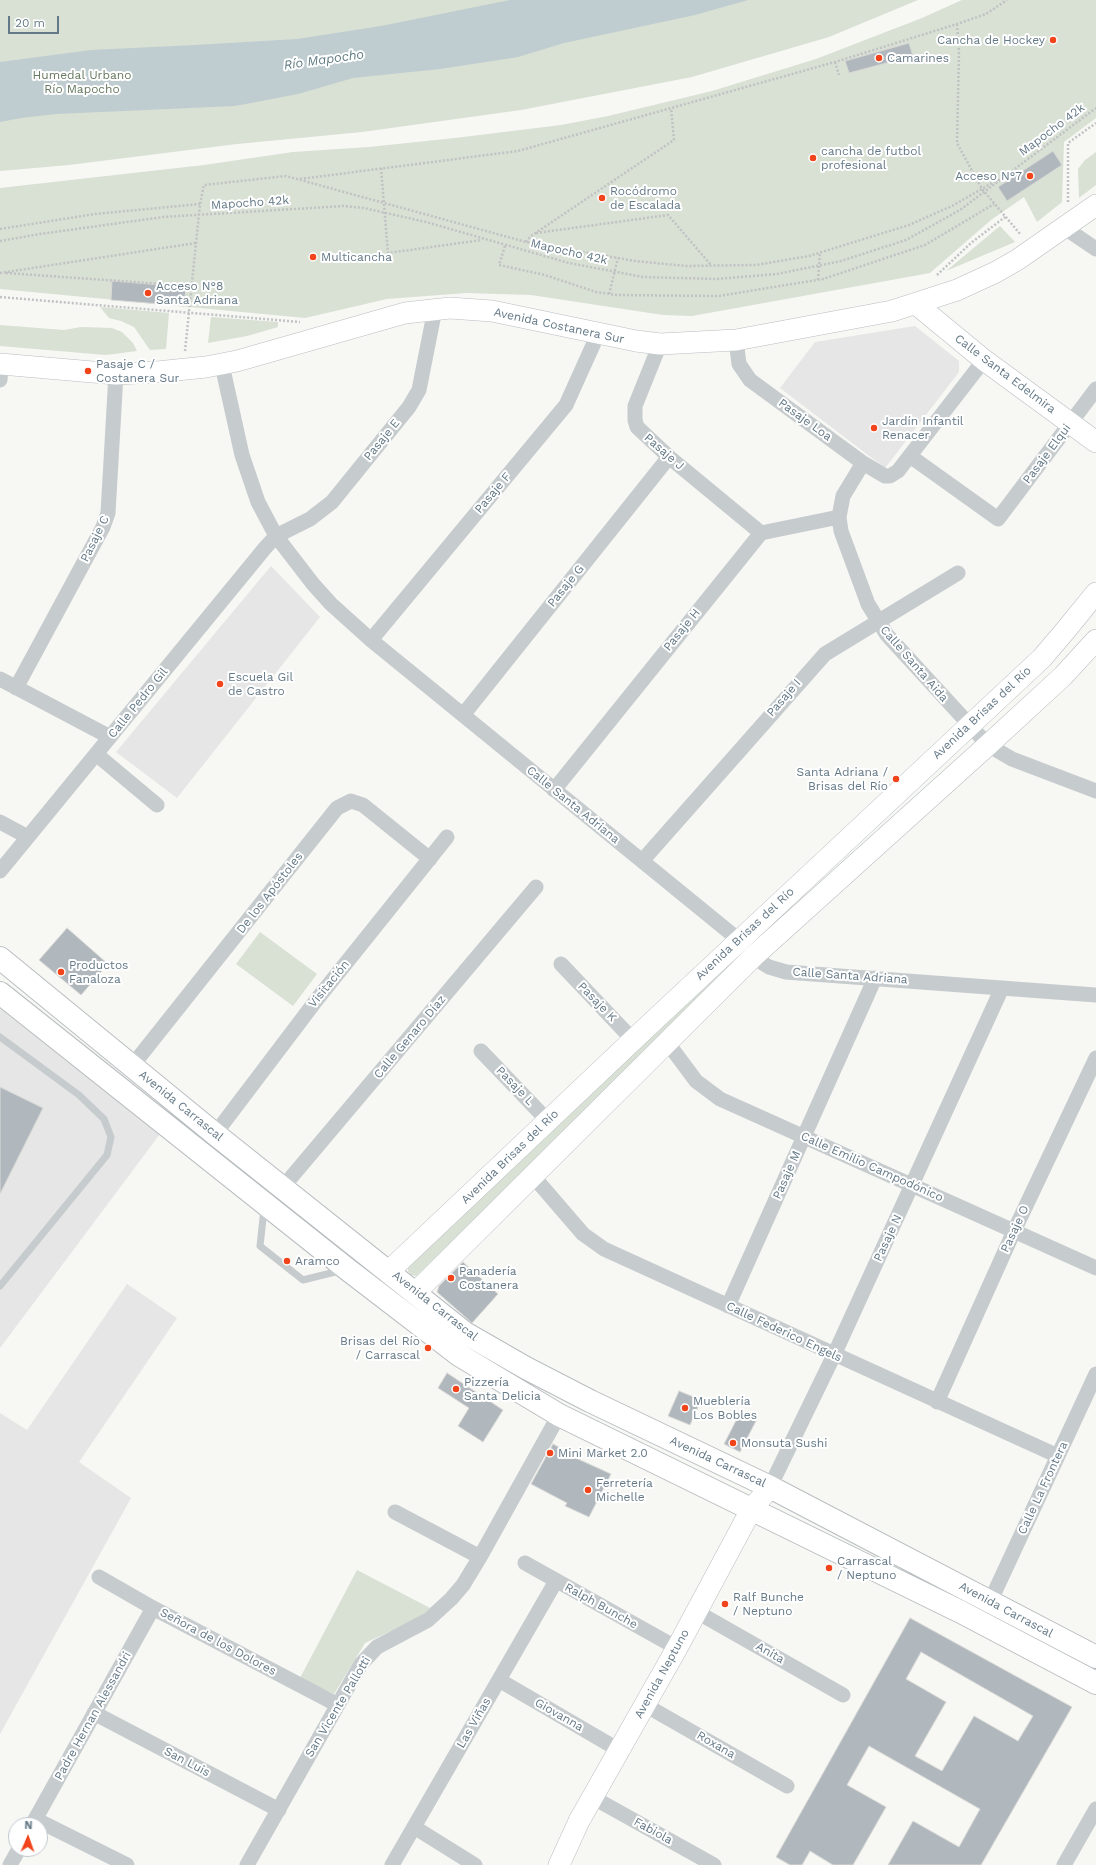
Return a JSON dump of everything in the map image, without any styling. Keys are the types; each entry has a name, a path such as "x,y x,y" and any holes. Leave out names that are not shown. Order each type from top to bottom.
{"main road":[{"name":"Avenida Carrascal","path":"0,958 215,1134 415,1293 472,1336 526,1368 590,1401 770,1486 1096,1657"},
{"name":"Avenida Carrascal","path":"0,993 347,1269 459,1355 559,1415 961,1612 1096,1683"},
{"path":"559,1415 573,1403 590,1401"}],"street":[{"name":"Avenida Costanera Sur","path":"0,369 116,374 157,372 222,365 405,313 435,309 464,308 492,311 636,342 660,344 736,340 866,316 916,304 976,282 1034,249 1096,205"},
{"path":"1065,228 1096,249"},
{"name":"Calle Santa Edelmira","path":"916,304 984,360 1096,442"},
{"name":"Pasaje E","path":"276,536 310,519 332,502 413,402 421,383 435,309"},
{"name":"Pasaje F","path":"371,640 566,404 598,334"},
{"name":"Pasaje Loa","path":"736,340 739,364 750,380 863,463 885,476 890,476 898,471 910,456"},
{"name":"Pasaje J","path":"660,344 635,406 635,420 641,432 669,458 761,533"},
{"path":"910,456 984,360"},
{"name":"Calle Santa Adriana","path":"222,365 242,455 258,502 276,536 313,584 336,608 371,640 739,940 754,956 769,967 778,970 1096,995"},
{"name":"Pasaje C","path":"16,688 99,534 108,513 116,374"},
{"name":"Pasaje Elqui","path":"910,456 998,519 1096,389"},
{"name":"Pasaje G","path":"463,715 669,458"},
{"name":"Calle Santa Aida","path":"863,463 843,496 839,517 845,546 868,604 878,622 898,648 988,745 1012,759 1096,791"},
{"path":"761,533 839,517"},
{"name":"Pasaje H","path":"554,790 761,533"},
{"name":"Calle Pedro Gil","path":"0,871 262,551 276,536"},
{"name":"Pasaje I","path":"642,861 817,660 832,648 958,573"},
{"name":"Avenida Brisas del Río","path":"389,1271 968,725 1042,658 1066,631 1096,593"},
{"name":"Avenida Brisas del Río","path":"415,1293 754,956 1063,676 1096,640"},
{"path":"0,679 110,737"},
{"path":"96,754 157,805"},
{"name":"De los Apóstoles","path":"132,1066 337,808 351,801 363,805 430,859"},
{"path":"0,822 28,837"},
{"name":"Visitación","path":"215,1134 318,998 447,837"},
{"name":"Calle Genaro Díaz","path":"283,1187 536,887"},
{"name":"Pasaje K","path":"561,964 633,1040"},
{"name":"Pasaje M","path":"728,1306 875,978"},
{"name":"Pasaje N","path":"770,1486 834,1355 1002,988"},
{"name":"Calle Emilio Campodónico","path":"667,1042 696,1081 712,1094 1096,1268"},
{"name":"Pasaje L","path":"481,1051 548,1120"},
{"name":"Pasaje O","path":"937,1402 1014,1231 1096,1058"},
{"name":"Calle Federico Engels","path":"533,1176 583,1234 597,1245 834,1355 1058,1456"},
{"name":"Calle La Frontera","path":"990,1602 1096,1374"},
{"name":"San Vicente Pallotti","path":"247,1865 361,1664 370,1653 381,1645 419,1626 437,1613 463,1585 559,1415"},
{"name":"Avenida Neptuno","path":"559,1865 579,1821 697,1612 751,1510 770,1486"},
{"path":"395,1512 480,1557"},
{"name":"Ralph Bunche","path":"525,1564 677,1648"},
{"name":"Señora de los Dolores","path":"99,1577 153,1608 338,1704"},
{"name":"Las Viñas","path":"392,1865 556,1581"},
{"name":"Padre Hernan Alessandri","path":"37,1817 153,1608"},
{"name":"Anita","path":"697,1612 843,1695"},
{"name":"Giovanna","path":"499,1680 619,1750"},
{"name":"Roxana","path":"645,1705 787,1786"},
{"name":"San Luis","path":"94,1713 279,1810"},
{"name":"Fabiola","path":"592,1797 714,1865"},
{"path":"1064,1865 1096,1809"},
{"path":"414,1827 475,1865"},
{"path":"48,1828 127,1865"}],"lane":[{"path":"0,1037 79,1095 104,1119 111,1137 107,1155 0,1286"},
{"path":"265,1204 260,1246 303,1280 347,1269"}],"path":[{"path":"298,179 518,152 835,62 986,14 1007,0"},
{"path":"957,24 959,52 957,143 982,189 1034,249"},
{"path":"835,62 839,75"},
{"path":"526,242 535,233 674,140 671,108"},
{"name":"Mapocho 42k","path":"0,241 163,217 343,206 364,208 426,222 505,246 569,263 615,271 660,278 716,279 778,274 841,261 906,240 960,210 1096,108"},
{"path":"1068,203 1068,143 1096,123"},
{"path":"381,168 388,253 484,239"},
{"path":"184,354 200,204 204,185 286,176 526,242 618,258 686,266 756,265 809,256 909,226 952,206 1012,171"},
{"path":"0,229 95,214 200,204"},
{"path":"505,246 499,265 545,275 596,292 609,294 719,296 818,280 925,245 994,204"},
{"path":"535,233 668,215 711,265"},
{"path":"937,276 971,244 1005,217"},
{"path":"0,273 196,243"},
{"path":"818,280 820,252"},
{"path":"609,294 618,258"},
{"path":"0,273 191,286"},
{"path":"0,297 301,323"}],"shaded area":[{"name":"Jardín Infantil Renacer","path":"915,326 959,361 959,372 885,468 780,388 815,342"},
{"name":"Escuela Gil de Castro","path":"271,566 320,617 177,798 116,752"},
{"path":"0,1005 160,1134 0,1348"},
{"path":"127,1284 177,1318 79,1462 131,1498 0,1734 0,1413 27,1430"}],"green space":[{"name":"Humedal Urbano Río Mapocho","path":"0,0 918,0 829,37 692,77 521,110 362,132 237,144 69,165 0,171"},
{"path":"962,0 1096,0 1096,118 1064,142 1062,202 1037,222 1024,197 991,220 930,273 692,316 663,315 531,295 466,293 387,299 305,318 0,289 0,188 204,165 293,152 369,147 455,138 561,125 608,116 712,91 816,59 922,18"},
{"path":"1096,152 1096,185 1079,198 1078,169 1085,160"},
{"path":"1000,226 1015,242 946,271"},
{"path":"100,307 169,313 166,349 150,350 134,327 121,321 109,318"},
{"path":"211,317 278,322 278,327 247,336 208,343"},
{"path":"0,325 64,330 81,327 112,328 122,332 133,343 137,351 106,355 0,346"},
{"path":"260,932 317,974 293,1006 236,964"},
{"path":"731,957 737,963 416,1276 411,1275 408,1271 408,1267"},
{"path":"357,1570 430,1608 419,1618 365,1643 334,1694 300,1678"}],"water":[{"name":"Río Mapocho","path":"510,0 748,0 695,15 564,43 518,57 440,69 353,78 298,94 235,106 56,114 0,122 0,62 91,50 297,39 381,26"}],"building":[{"name":"Camarines","path":"909,43 913,56 849,73 845,61"},
{"name":"Acceso N°7","path":"1053,151 1062,165 1007,201 998,187"},
{"name":"Acceso N°8 Santa Adriana","path":"112,281 186,287 184,306 111,300"},
{"path":"67,928 108,964 81,995 39,960"},
{"path":"0,1087 43,1108 0,1194"},
{"path":"463,1262 498,1294 472,1323 437,1292 439,1286"},
{"path":"447,1373 503,1410 483,1442 458,1426 469,1408 438,1388"},
{"name":"Mueblería Los Bobles","path":"679,1391 701,1400 690,1425 668,1416"},
{"path":"741,1411 757,1419 740,1452 724,1444"},
{"path":"553,1444 568,1452 567,1454 611,1474 589,1517 565,1506 567,1503 531,1484"},
{"path":"910,1618 1072,1707 981,1865 888,1865 913,1821 959,1847 980,1809 869,1746 847,1785 886,1807 853,1865 833,1865 810,1851 802,1865 790,1865 776,1857","holes":["921,1652 1033,1716 1018,1741 974,1716 942,1771 915,1756 946,1702 906,1679"]}],"place":[{"name":"Cancha de Hockey","path":"1053,40"},
{"name":"Camarines","path":"879,58"},
{"name":"cancha de futbol profesional","path":"813,158"},
{"name":"Acceso N°7","path":"1030,176"},
{"name":"Rocódromo de Escalada","path":"602,198"},
{"name":"Multicancha","path":"313,257"},
{"name":"Acceso N°8 Santa Adriana","path":"148,293"},
{"name":"Pasaje C / Costanera Sur","path":"88,371"},
{"name":"Jardín Infantil Renacer","path":"874,428"},
{"name":"Escuela Gil de Castro","path":"220,684"},
{"name":"Santa Adriana / Brisas del Río","path":"896,779"},
{"name":"Productos Fanaloza","path":"61,972"},
{"name":"Aramco","path":"287,1261"},
{"name":"Panadería Costanera","path":"451,1278"},
{"name":"Brisas del Río / Carrascal","path":"428,1348"},
{"name":"Pizzería Santa Delicia","path":"456,1389"},
{"name":"Mueblería Los Bobles","path":"685,1408"},
{"name":"Monsuta Sushi","path":"733,1443"},
{"name":"Mini Market 2.0","path":"550,1453"},
{"name":"Ferretería Michelle","path":"588,1490"},
{"name":"Carrascal / Neptuno","path":"829,1568"},
{"name":"Ralf Bunche / Neptuno","path":"725,1604"}]}
